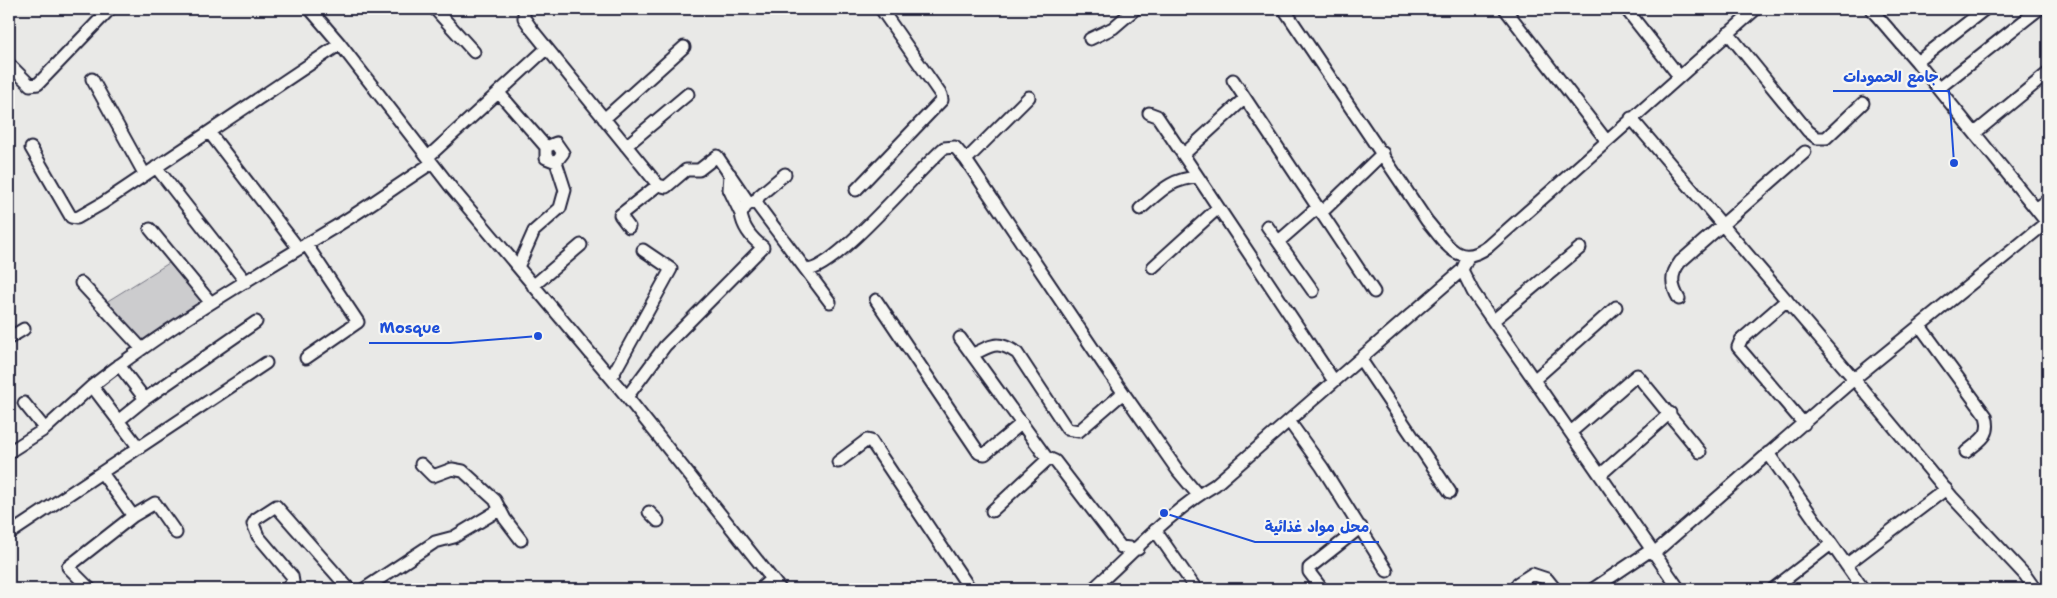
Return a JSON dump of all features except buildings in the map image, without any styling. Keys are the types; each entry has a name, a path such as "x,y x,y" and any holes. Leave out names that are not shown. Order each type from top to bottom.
{"street":[{"path":"9,64 30,85 38,84 110,9"},
{"path":"310,9 340,44 430,160 627,397 780,589"},
{"path":"435,9 474,52"},
{"path":"524,9 524,18 658,184 666,187 686,170 699,170 717,156 760,208 830,302"},
{"path":"856,190 942,100 942,95 881,9"},
{"path":"1090,39 1113,28 1135,9"},
{"path":"1284,9 1383,153 1427,221 1452,251 1468,257 1479,254 1756,9"},
{"path":"1505,9 1606,140"},
{"path":"1626,9 1679,76"},
{"path":"1594,589 1652,552 1804,424 1854,379 2047,223 1939,88 1871,9"},
{"path":"1917,62 1985,9"},
{"path":"1939,88 2038,9"},
{"path":"1728,33 1808,131 1817,138 1826,138 1863,103"},
{"path":"31,148 74,218 103,203 340,44"},
{"path":"9,452 45,429 92,386 142,349 211,303 302,247 430,160 547,48"},
{"path":"604,119 684,48"},
{"path":"1975,134 2048,73"},
{"path":"92,79 145,175"},
{"path":"1233,80 1374,292"},
{"path":"499,93 546,147 556,144 563,152 556,162 565,190 560,208 534,231 518,267"},
{"path":"626,146 688,94"},
{"path":"966,160 1029,97"},
{"path":"1184,154 1245,98"},
{"path":"1149,113 1157,116 1184,154 1334,381"},
{"path":"1631,118 1946,489 2025,575 2035,589"},
{"path":"209,132 302,247 358,322 306,358"},
{"path":"807,270 819,266 867,228 944,148 955,147 966,160 1123,393 1178,471 1198,495"},
{"path":"1679,298 1672,285 1674,270 1720,224 1805,152"},
{"path":"1279,241 1320,210 1383,153"},
{"path":"156,168 246,282"},
{"path":"627,397 665,346 763,247 753,240 745,228 741,214 729,189 730,174"},
{"path":"741,214 753,201 785,174"},
{"path":"1140,209 1172,182 1181,178 1198,177"},
{"path":"629,226 620,215 658,184"},
{"path":"2036,209 2048,200"},
{"path":"1154,267 1218,208"},
{"path":"1267,226 1314,291"},
{"path":"150,229 211,303"},
{"path":"533,286 581,245"},
{"path":"1494,320 1580,248"},
{"path":"610,378 671,269 643,250"},
{"path":"1093,589 1138,549 1155,530 1198,495 1216,485 1334,381 1361,360 1462,270 1468,257"},
{"path":"1462,270 1466,281 1678,589"},
{"path":"81,283 142,349"},
{"path":"876,300 979,453 985,454 1022,423"},
{"path":"1786,300 1740,340 1738,347 1804,424"},
{"path":"1535,379 1616,307"},
{"path":"118,421 145,399 256,322"},
{"path":"1920,326 1986,416 1989,425 1988,433 1966,452"},
{"path":"9,338 24,329"},
{"path":"960,338 1048,459 1055,461 1121,548 1138,549"},
{"path":"973,354 994,344 1005,345 1017,353 1067,429 1079,431 1123,393"},
{"path":"1361,360 1450,492"},
{"path":"9,534 266,363"},
{"path":"119,365 145,399"},
{"path":"1571,432 1637,375 1700,452"},
{"path":"92,386 139,448"},
{"path":"24,403 45,429"},
{"path":"1600,475 1670,413"},
{"path":"1289,421 1361,528 1387,571"},
{"path":"838,462 866,440 871,441 970,589"},
{"path":"1768,453 1864,589"},
{"path":"992,511 1048,459"},
{"path":"421,464 433,476 452,469 463,471 495,500 499,510 521,540"},
{"path":"102,473 133,516"},
{"path":"1846,565 1946,489"},
{"path":"90,589 68,567 133,516 155,502 176,533"},
{"path":"285,589 293,582 292,576 258,536 253,524 256,519 276,506 349,589"},
{"path":"364,589 435,542 454,537 499,510"},
{"path":"649,512 658,522"},
{"path":"1322,589 1308,568 1361,528"},
{"path":"1155,530 1196,589"},
{"path":"1773,589 1831,544"},
{"path":"1515,589 1518,583 1532,574 1547,579 1556,589"},
{"path":"760,589 771,579"}],"shaded area":[{"path":"169,263 204,305 145,346 106,302"}],"place":[{"name":"جامع الحمودات","path":"1954,163"},
{"name":"Mosque","path":"538,336"},
{"name":"محل مواد غذائية","path":"1164,513"}]}
